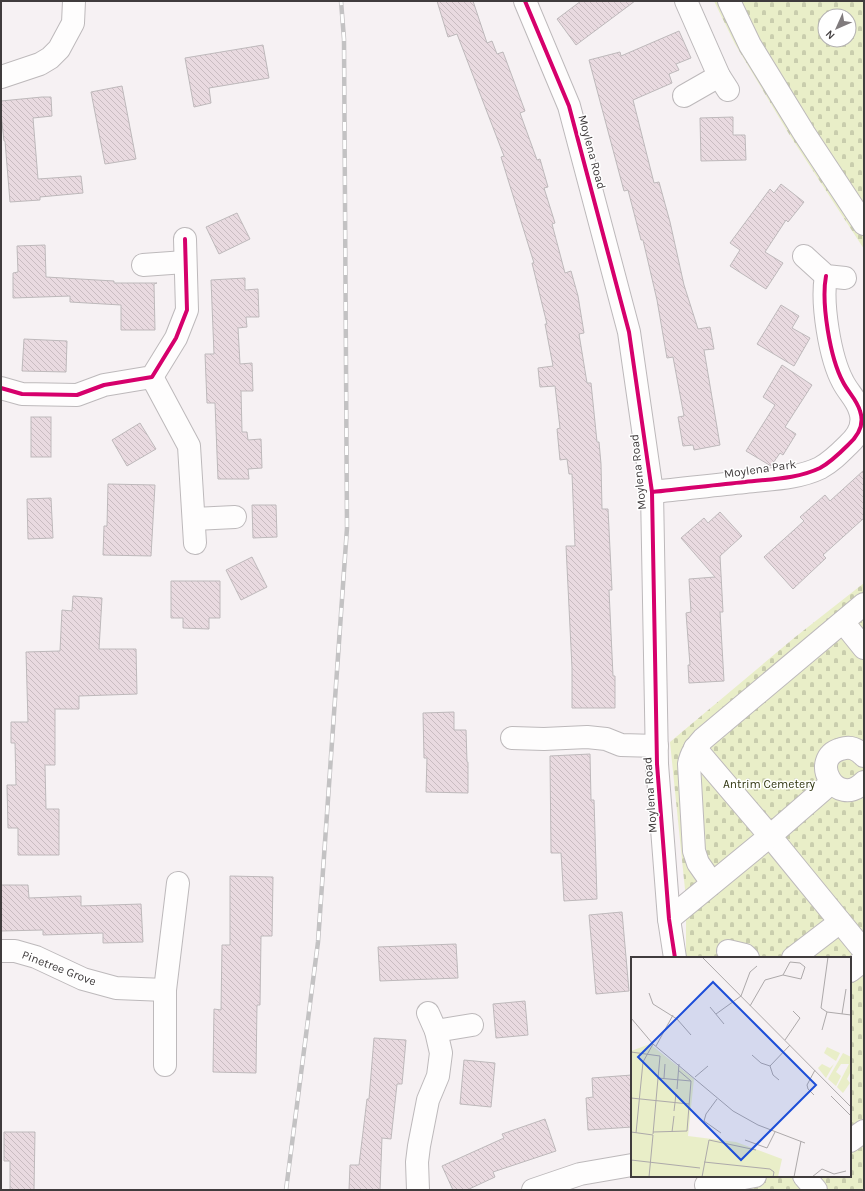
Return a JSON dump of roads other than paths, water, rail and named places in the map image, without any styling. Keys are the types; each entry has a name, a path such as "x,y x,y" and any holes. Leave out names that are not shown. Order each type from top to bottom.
{"street":[{"path":"1,77 40,64 50,58 59,49 73,23 74,1"},
{"name":"Moylena Road","path":"525,1 569,106 629,332 652,492 657,746 669,919 674,957"},
{"path":"684,96 723,83 686,1"},
{"path":"729,1 750,45 804,133 864,224"},
{"path":"1,388 22,394 77,395 104,385 152,377 176,338 187,310 185,239"},
{"name":"Moylena Park","path":"652,492 777,479 804,474 820,468 829,462 859,432 862,425 858,405 843,384 834,363 824,294 836,277 804,256"},
{"path":"143,265 185,262"},
{"path":"152,377 189,446 196,543"},
{"path":"194,519 235,517"},
{"path":"712,883 698,863 694,850 689,764 690,756 703,739 864,604"},
{"path":"843,622 864,648"},
{"path":"512,738 544,739 587,737 606,739 621,745 657,746"},
{"path":"695,748 770,836 864,951"},
{"path":"864,756 854,748 839,749 829,758 826,771 831,782 836,787 848,790 854,789 864,782"},
{"path":"669,919 770,836 831,782"},
{"path":"165,1065 165,990 178,883"},
{"path":"794,957 840,922"},
{"name":"Pinetree Grove","path":"1,951 15,951 36,957 82,979 116,988 165,990"},
{"path":"851,970 864,960"},
{"path":"418,1190 417,1162 419,1146 428,1100 438,1076 441,1054 432,1022 472,1025"},
{"path":"851,1140 864,1131"},
{"path":"533,1190 580,1174 631,1166"},
{"path":"705,1184 749,1177"},
{"path":"805,1177 816,1190"}],"railway":[{"path":"286,1190 318,942 347,528 344,39 341,1"}],"park label":[{"name":"Antrim Cemetery","path":"769,784"}]}
